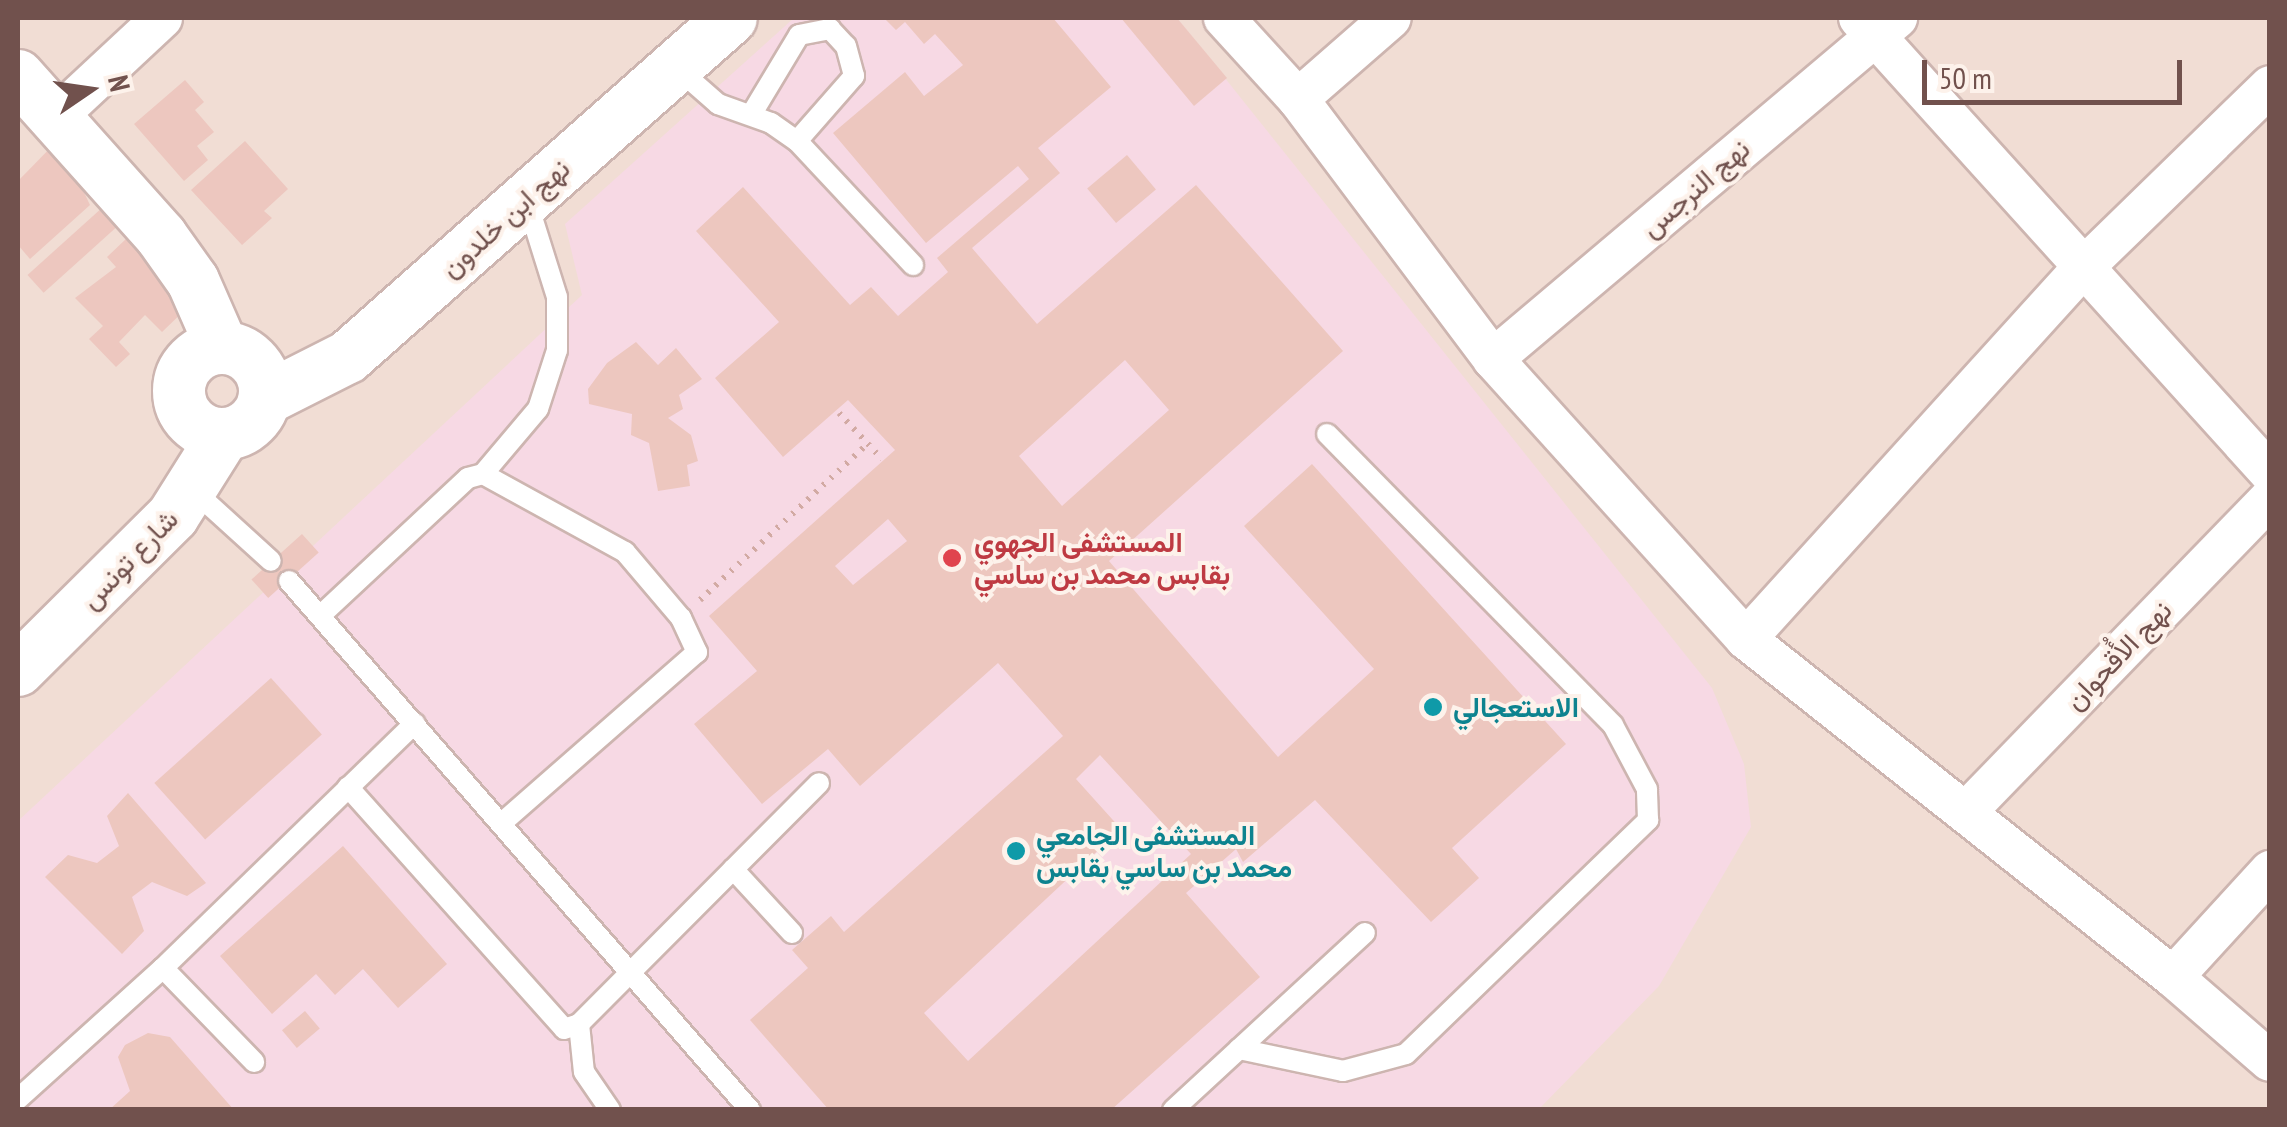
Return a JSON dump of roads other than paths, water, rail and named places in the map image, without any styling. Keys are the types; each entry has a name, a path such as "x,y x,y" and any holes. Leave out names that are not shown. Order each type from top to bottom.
{"street":[{"path":"56,116 162,18"},
{"name":"نهج ابن خلدون","path":"265,399 348,356 731,18"},
{"path":"1224,18 1298,99 1493,360 1746,639 2173,977 2270,1061"},
{"path":"1298,99 1391,18"},
{"path":"1877,24 2082,269 2270,473"},
{"name":"نهج النرجس","path":"1493,360 1877,24"},
{"path":"18,76 161,236 193,280 222,347 260,369 265,399 251,424 224,435 192,423 178,392 191,360 222,347"},
{"path":"1746,639 2082,269 2270,86"},
{"name":"شارع تونس","path":"18,670 193,490 224,435"},
{"name":"نهج الأُقحوان","path":"1966,812 2270,498"},
{"path":"2173,977 2270,871"}],"lane":[{"path":"751,115 799,35 830,29 846,46 854,76 798,141"},
{"path":"676,66 718,104 751,115 798,141 912,265"},
{"path":"321,615 468,478 483,474 538,409 557,350 557,297 526,199"},
{"path":"1239,1049 1343,1070 1406,1054 1648,820 1647,789 1613,725 1326,434"},
{"path":"483,474 625,552 681,618 698,652 690,664 503,822"},
{"path":"193,490 271,561"},
{"path":"289,581 634,970 750,1110"},
{"path":"18,1099 163,968 415,723"},
{"path":"348,787 564,1028 579,1024 819,784"},
{"path":"734,869 792,933"},
{"path":"1173,1110 1365,932"},
{"path":"163,968 254,1062"},
{"path":"579,1024 584,1072 610,1110"}],"place":[{"name":"المستشفى الجهوي بقابس محمد بن ساسي","path":"952,558"},
{"name":"الاستعجالي","path":"1433,707"},
{"name":"المستشفى الجامعي محمد بن ساسي بقابس","path":"1016,851"}]}
